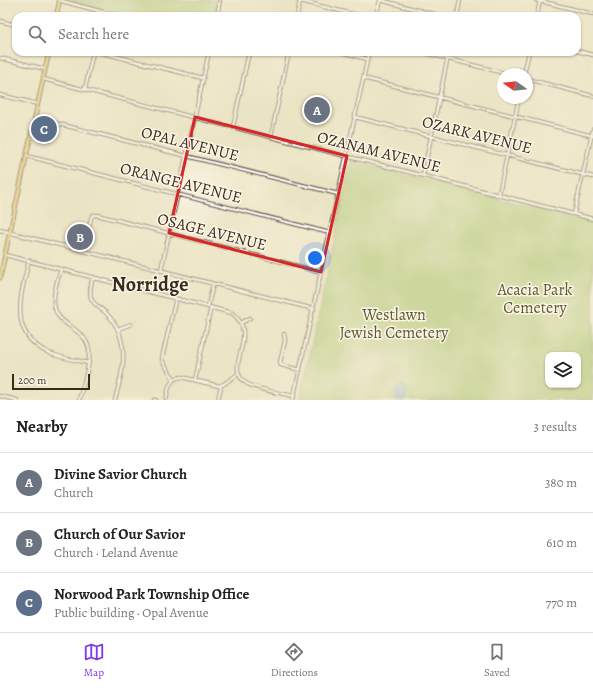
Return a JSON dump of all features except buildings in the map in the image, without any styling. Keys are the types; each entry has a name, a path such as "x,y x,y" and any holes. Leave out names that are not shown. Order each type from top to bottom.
{"main road":[{"path":"57,12 59,0"},
{"path":"0,278 1,266 5,255 48,56"}],"street":[{"path":"59,0 102,12"},
{"path":"218,12 220,0"},
{"path":"298,12 299,0 345,12"},
{"path":"377,12 380,0 426,12"},
{"path":"458,12 460,0"},
{"path":"536,0 593,14"},
{"path":"538,12 540,0"},
{"path":"0,21 12,24"},
{"path":"581,52 593,55"},
{"path":"85,89 92,56"},
{"path":"114,56 203,78"},
{"path":"161,270 208,56"},
{"path":"233,127 248,56"},
{"path":"271,136 288,56"},
{"path":"355,56 367,59"},
{"path":"293,400 368,56"},
{"path":"436,56 497,71"},
{"path":"422,175 448,56"},
{"path":"525,68 528,56"},
{"path":"0,58 45,70"},
{"path":"363,78 592,136"},
{"name":"OZANAM AVENUE","path":"43,79 593,218"},
{"path":"533,81 593,96"},
{"path":"0,95 38,104"},
{"path":"499,194 518,104"},
{"name":"OZARK AVENUE","path":"355,117 593,177"},
{"name":"OPAL AVENUE","path":"35,118 338,194"},
{"path":"574,214 593,129"},
{"name":"ORANGE AVENUE","path":"27,156 330,233"},
{"name":"OSAGE AVENUE","path":"84,251 91,218 93,215 97,215 321,272"},
{"path":"0,230 314,309"},
{"path":"5,255 210,306 232,313 241,323 244,334 238,374 251,386 294,396"},
{"path":"29,260 19,306 20,318 26,333 37,345 47,352 88,363"},
{"path":"61,269 54,298 55,310 62,321 77,331 85,339 88,348 88,363 79,400"},
{"path":"93,277 90,290 92,301 109,316 118,329 122,340 124,356 115,400"},
{"path":"195,380 213,284"},
{"path":"174,379 162,358 176,298"},
{"path":"241,323 250,318"},
{"path":"118,329 131,324"},
{"path":"284,334 285,339 281,365 300,370"},
{"path":"166,400 169,386 174,379 181,377 215,386 221,386 238,374"},
{"path":"218,400 221,386"},
{"path":"0,396 14,400"}],"highlighted area":[{"path":"195,117 347,156 321,272 169,233"}],"green space":[{"path":"64,0 218,0 216,12 110,12"},
{"name":"Westlawn Jewish Cemetery","path":"351,161 593,223 593,400 300,400"}],"water":[{"path":"400,386 407,388 405,400 397,400 396,392"}],"place":[{"name":"Divine Savior Church","path":"317,110"},
{"name":"Norwood Park Township Office","path":"44,129"},
{"name":"Church of Our Savior","path":"80,237"}],"district":[{"name":"Norridge","path":"150,284"}],"park label":[{"name":"Acacia Park Cemetery","path":"535,299"}]}
